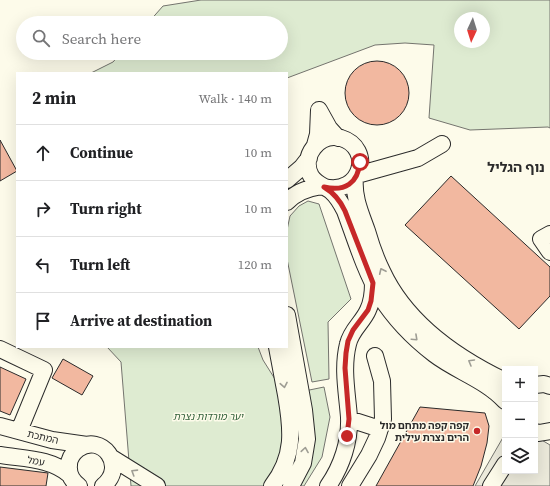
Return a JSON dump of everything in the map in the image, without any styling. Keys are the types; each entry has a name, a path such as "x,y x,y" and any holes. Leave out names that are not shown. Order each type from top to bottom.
{"street":[{"path":"338,138 329,128 319,110 318,134 308,168 311,176 340,201 379,295 405,329 434,354 495,392 502,398"},
{"path":"288,179 302,167 312,151 322,140 330,138 346,140 366,159 383,163 399,164"},
{"path":"288,201 299,192 309,188 323,186 332,189 341,188 349,184 356,177 418,158 442,144"},
{"path":"358,153 360,162 354,188 356,200 382,272 400,301 424,329 441,343 458,355 502,379"},
{"path":"550,234 541,239 550,252"},
{"path":"360,323 368,310 371,301 373,283"},
{"path":"328,486 343,457 347,436 349,419 345,368 348,341 353,330 367,318 377,315 397,319"},
{"path":"288,321 304,410 307,439 303,463 291,486"},
{"path":"272,486 280,476 286,464 291,439 289,414 277,348"},
{"path":"0,349 44,370 19,431"},
{"path":"350,486 369,455 380,429 382,419 382,381 375,356"},
{"path":"349,419 380,429"},
{"name":"המתכת","path":"0,426 52,440 102,447 112,458 157,486"},
{"path":"75,480 69,464 70,458 81,447 88,445"},
{"name":"עמל","path":"0,455 50,463 64,470 75,480"},
{"path":"103,486 113,473 112,458"},
{"path":"491,486 502,469"}],"green space":[{"path":"201,0 550,0 550,128 470,130 429,118 434,45 405,43 375,45 288,78 288,72 93,72 115,60 288,60 288,16 154,16 163,6"},
{"path":"308,201 319,204 351,299 328,322 329,379 312,382 288,264 288,225 290,216 299,206"},
{"name":"יער מורדות נצרת","path":"108,348 258,348 263,360 285,395 324,387 330,417 322,457 304,486 131,486 121,362"}],"shaded area":[{"path":"538,438 550,445 550,486 475,486 502,439 502,474 538,474"}],"building":[{"path":"377,61 389,63 400,70 407,81 409,93 407,105 400,116 389,123 377,125 365,123 354,116 347,105 345,93 347,81 354,70 365,63"},
{"path":"0,140 16,172 0,181"},
{"path":"451,176 550,267 550,296 519,329 405,225"},
{"path":"63,359 93,376 82,395 52,378"},
{"path":"0,367 26,379 10,415 0,411"},
{"path":"420,407 485,413 489,426 487,443 481,466 473,486 376,486"},
{"path":"0,467 48,473 46,486 0,486"}],"place":[{"name":"קפה קפה מתחם מול הרים נצרת עילית","path":"477,431"}],"district":[{"name":"נוף הגליל","path":"516,167"}],"route":[{"path":"347,436 349,419 345,368 348,341 353,330 360,323 368,310 371,301 373,283 340,201 324,187 332,189 341,188 349,184 356,178 360,162"}]}
